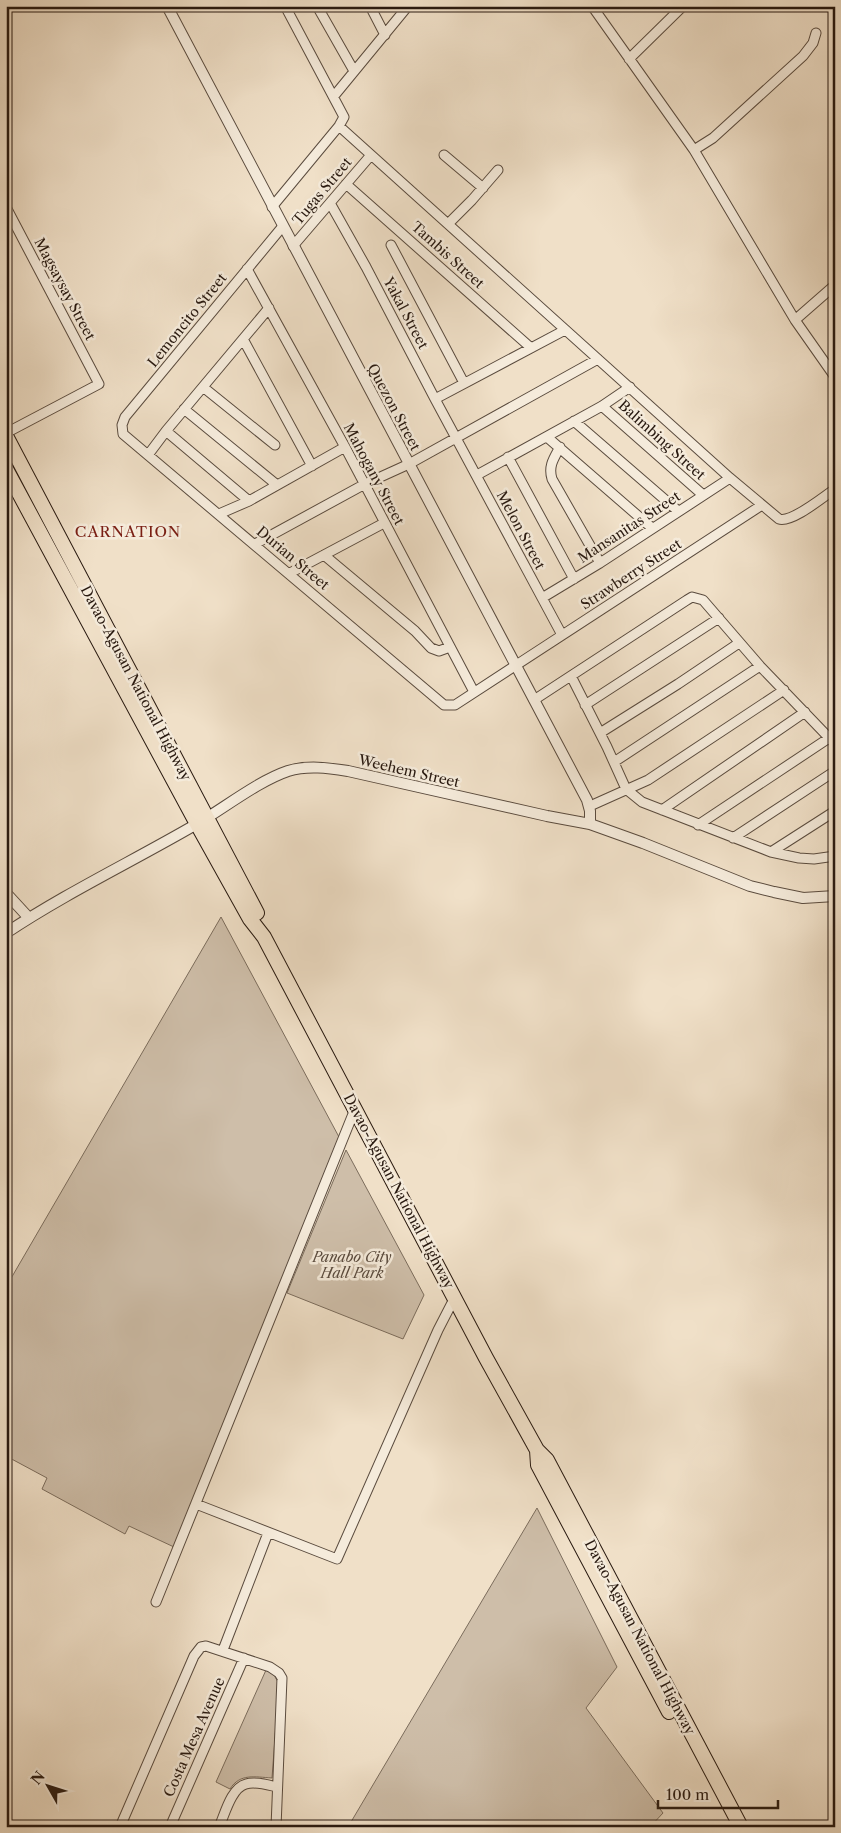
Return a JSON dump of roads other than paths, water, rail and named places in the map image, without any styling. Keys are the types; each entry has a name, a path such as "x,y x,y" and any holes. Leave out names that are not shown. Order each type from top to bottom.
{"highway":[{"name":"Davao-Agusan National Highway","path":"6,434 202,820 250,919 261,932 486,1358 537,1450 547,1460 731,1827"},
{"name":"Davao-Agusan National Highway","path":"6,468 202,820"},
{"path":"30,513 43,506"},
{"name":"Davao-Agusan National Highway","path":"648,1664 741,1827"}],"street":[{"name":"Quezon Street","path":"166,6 590,806 590,824"},
{"path":"272,207 339,126 344,117 285,6"},
{"path":"317,6 354,71"},
{"path":"370,6 385,35"},
{"path":"334,96 408,6"},
{"path":"592,6 694,150 795,320 835,378"},
{"path":"629,59 683,6"},
{"path":"694,150 713,138 803,56 813,43 816,33"},
{"path":"339,126 730,478 779,519 788,519 835,489"},
{"name":"Tugas Street","path":"294,246 371,155"},
{"path":"444,155 483,188"},
{"path":"448,224 498,170"},
{"name":"Tambis Street","path":"346,184 530,347"},
{"name":"Yakal Street","path":"330,203 456,437"},
{"name":"Magsaysay Street","path":"6,208 99,384 6,434"},
{"name":"Lemoncito Street","path":"123,434 122,425 125,417 283,226"},
{"path":"391,244 464,383"},
{"name":"Mahogany Street","path":"247,269 345,447 474,692"},
{"path":"795,320 835,285"},
{"path":"148,454 269,308"},
{"path":"435,399 530,347 566,330"},
{"path":"243,339 312,466"},
{"path":"255,544 364,484 408,464 598,358"},
{"path":"203,387 275,445"},
{"path":"476,476 602,406 630,387"},
{"name":"Balimbing Street","path":"602,406 703,495"},
{"path":"184,409 277,485"},
{"path":"574,421 678,511"},
{"path":"166,431 249,501"},
{"name":"Durian Street","path":"123,434 290,573 444,705"},
{"name":"Melon Street","path":"456,437 562,635"},
{"path":"547,437 652,528"},
{"path":"219,514 249,501 345,447"},
{"path":"560,447 551,463 552,479 600,563"},
{"path":"508,457 574,579"},
{"name":"Mansanitas Street","path":"542,598 600,563 730,478"},
{"name":"Strawberry Street","path":"444,705 455,705 762,505"},
{"path":"290,573 384,523"},
{"path":"324,555 415,631 431,648 439,651 450,647"},
{"path":"534,700 692,597 703,600 760,666 832,741 698,825"},
{"path":"585,705 719,618"},
{"path":"600,733 739,643"},
{"path":"614,762 760,666"},
{"path":"571,676 626,789 642,802 771,852 814,859 835,856"},
{"path":"590,806 648,780 784,690"},
{"path":"662,810 806,712"},
{"name":"Weehem Street","path":"6,933 278,775 303,768 322,767 590,824 750,886 803,898 835,896"},
{"path":"733,838 835,771"},
{"path":"771,852 835,810"},
{"path":"6,893 29,918"},
{"path":"156,1602 355,1109"},
{"path":"196,1504 337,1560 438,1330 455,1297"},
{"path":"222,1650 268,1533"},
{"path":"120,1827 194,1656 201,1647 206,1646 270,1667 280,1673 282,1678 276,1827"},
{"name":"Costa Mesa Avenue","path":"170,1827 244,1658"},
{"path":"219,1827 232,1798 240,1786 253,1784 278,1787"}],"district":[{"name":"CARNATION","path":"128,532"}],"park label":[{"name":"Panabo City Hall Park","path":"352,1266"}]}
